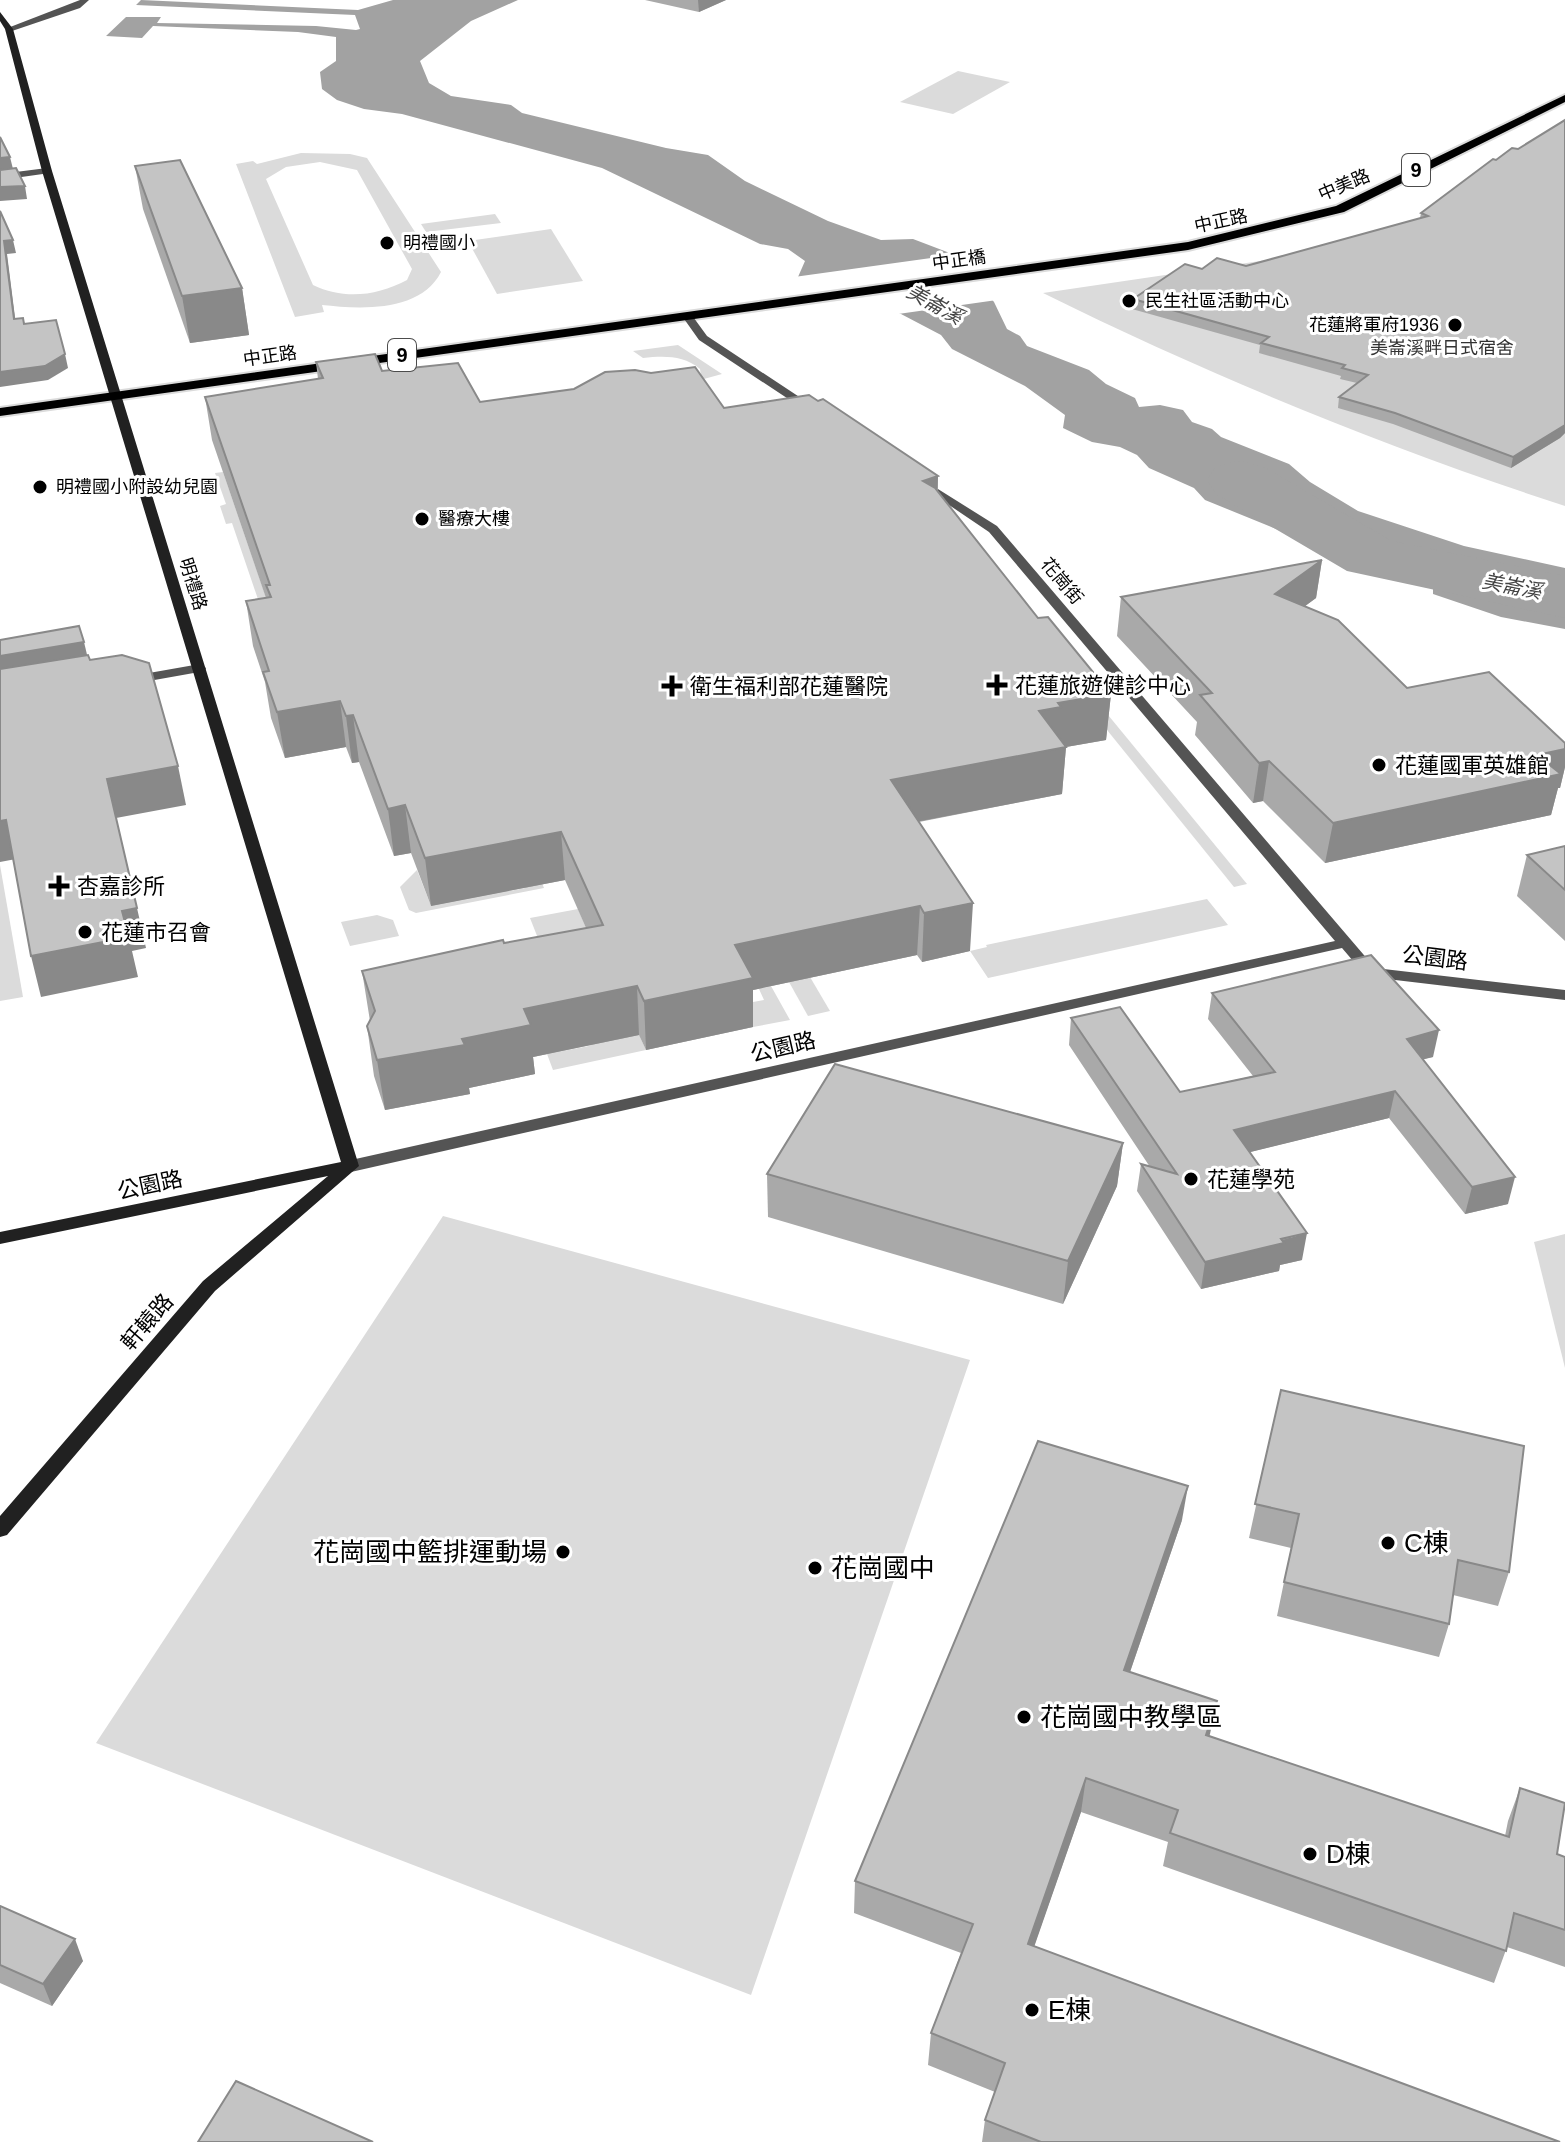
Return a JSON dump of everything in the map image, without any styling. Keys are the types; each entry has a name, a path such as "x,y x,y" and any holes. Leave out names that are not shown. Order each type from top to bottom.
{"main road":[{"name":"中美路","path":"1262,230 1340,209 1565,98"},
{"name":"中正路","path":"1188,246 1262,230"},
{"name":"中正橋","path":"687,316 1188,246"},
{"name":"中正路","path":"0,412 687,316"}],"street":[{"path":"9,29 77,6 85,0"},
{"name":"明禮路","path":"0,14 9,29 47,171 351,1166"},
{"path":"0,177 47,171"},
{"path":"687,316 703,338 820,415"},
{"name":"花崗街","path":"914,477 993,529 1345,943"},
{"path":"123,682 200,668"},
{"name":"公園路","path":"0,1238 351,1166 1345,943 1370,972 1565,995"},
{"name":"軒轅路","path":"0,1529 209,1286 351,1166"}],"green space":[{"path":"958,71 1010,82 953,114 900,102"},
{"path":"301,153 350,154 367,158 441,272 419,295 404,302 371,307 322,305 324,312 295,317 236,164 253,161 257,164","holes":["320,162 357,170 412,269 407,280 384,290 360,294 337,293 313,285 266,179 286,167"]},
{"path":"495,214 501,223 426,232 421,224"},
{"path":"551,229 583,281 497,294 468,241"},
{"name":"美崙溪畔日式宿舍","path":"1341,249 1565,305 1565,506 1432,460 1300,409 1170,353 1043,293"},
{"path":"678,345 722,374 653,393 503,416 494,398 506,415 701,376 700,369 687,361 666,357 643,358 633,351"},
{"path":"223,472 269,606 262,611 232,523 226,524 220,506 226,504 215,473"},
{"path":"1076,676 1247,884 1234,887 1065,678"},
{"path":"531,856 544,888 416,913 409,910 400,887 417,870 431,906 525,888"},
{"path":"0,865 23,997 0,1001"},
{"path":"1207,899 1228,925 988,978 970,951 986,945"},
{"path":"578,909 592,942 543,951 530,918"},
{"path":"377,915 393,920 399,936 350,946 341,922"},
{"path":"810,977 830,1011 808,1016 789,982"},
{"path":"771,986 790,1020 753,1027 742,1004 764,1000 759,989"},
{"path":"631,1017 646,1050 553,1070 547,1054 589,1046"},
{"name":"花崗國中籃排運動場","path":"443,1216 970,1360 751,1995 96,1743"},
{"path":"1565,1234 1565,1368 1534,1242"}],"water":[{"path":"141,0 358,10 393,0 518,0 471,21 420,61 429,83 451,96 511,105 522,113 666,148 708,155 745,181 828,221 881,240 913,239 955,255 994,302 1007,329 1020,336 1027,346 1089,370 1106,384 1135,398 1139,407 1160,405 1183,410 1192,422 1212,429 1221,437 1289,464 1310,482 1358,511 1464,546 1565,568 1565,629 1501,617 1433,594 1433,585 1426,577 1396,580 1372,566 1360,545 1296,537 1205,500 1194,488 1149,468 1137,455 1120,447 1092,442 1063,428 1065,415 1025,386 952,349 941,335 901,314 798,277 805,261 788,249 760,244 602,168 402,114 364,109 337,100 322,89 320,72 336,61 336,37 298,32 153,26 142,38 106,36 126,17 161,17 157,23 316,26 356,30 360,29 355,15 136,5"}],"pier":[{"path":"960,254 997,300 891,315 794,277"}],"building":[{"name":"美崙溪畔日式宿舍","path":"1565,120 1565,425 1513,457 1395,413 1339,397 1368,375 1342,368 1345,365 1261,343 1269,337 1133,299 1185,264 1202,269 1217,258 1246,266 1428,216 1421,213 1493,159 1512,148 1518,149"},
{"path":"0,137 10,157 0,158"},
{"path":"180,160 242,288 182,296 135,166"},
{"path":"16,168 25,186 0,187 0,170"},
{"path":"0,211 13,240 4,241 14,319 23,318 24,324 56,320 65,354 45,366 0,372"},
{"name":"衛生福利部花蓮醫院","path":"375,354 382,371 458,363 480,402 574,389 605,372 635,370 651,373 695,367 724,408 809,395 818,401 823,399 938,476 923,481 935,488 1038,618 1048,617 1111,694 1058,703 1061,707 1039,711 1066,747 891,780 973,903 924,913 920,906 735,945 753,978 644,1001 637,986 524,1009 531,1025 462,1039 465,1045 377,1060 367,1026 375,1011 362,971 503,940 504,943 603,925 561,832 425,858 405,805 388,809 353,715 346,716 340,701 277,712 263,672 269,671 246,601 271,597 266,585 270,585 205,397 323,378 316,362"},
{"path":"1322,560 1275,594 1338,620 1407,688 1489,672 1565,743 1565,749 1537,755 1561,774 1333,823 1269,761 1259,763 1200,695 1212,693 1121,597"},
{"path":"79,626 84,642 0,656 0,640"},
{"path":"88,655 90,660 122,655 149,663 178,766 107,779 137,908 122,911 129,937 31,956 6,820 0,821 0,669"},
{"path":"1565,846 1565,890 1527,855"},
{"path":"1371,955 1439,1030 1407,1039 1515,1177 1472,1187 1395,1091 1234,1130 1307,1233 1281,1239 1284,1243 1205,1262 1141,1164 1177,1174 1071,1018 1120,1007 1180,1092 1275,1072 1212,993"},
{"path":"835,1064 1123,1143 1068,1261 767,1174"},
{"name":"C棟","path":"1281,1390 1524,1446 1509,1572 1458,1560 1449,1624 1284,1582 1299,1514 1255,1504"},
{"path":"1038,1441 1188,1486 1124,1670 1217,1701 1206,1735 1509,1837 1520,1788 1565,1803 1557,1854 1565,1857 1565,1930 1514,1913 1506,1951 1170,1833 1178,1810 1086,1778 1028,1944 1560,2142 1041,2142 985,2120 1005,2063 931,2033 973,1924 855,1881"},
{"path":"0,1906 75,1939 43,1984 0,1965"},
{"path":"236,2081 373,2142 198,2142"}],"waterway":[{"name":"美崙溪","path":"1239,480 1371,557 1565,597"}],"place":[{"name":"明禮國小","path":"387,243"},
{"name":"民生社區活動中心","path":"1129,301"},
{"name":"花蓮將軍府1936","path":"1455,325"},
{"name":"明禮國小附設幼兒園","path":"40,487"},
{"name":"醫療大樓","path":"422,519"},
{"name":"花蓮旅遊健診中心","path":"997,685"},
{"name":"衛生福利部花蓮醫院","path":"672,686"},
{"name":"花蓮國軍英雄館","path":"1379,765"},
{"name":"杏嘉診所","path":"59,886"},
{"name":"花蓮市召會","path":"85,932"},
{"name":"花蓮學苑","path":"1191,1179"},
{"name":"C棟","path":"1388,1543"},
{"name":"花崗國中籃排運動場","path":"563,1552"},
{"name":"花崗國中","path":"815,1568"},
{"name":"花崗國中教學區","path":"1024,1717"},
{"name":"D棟","path":"1310,1854"},
{"name":"E棟","path":"1032,2010"}]}
